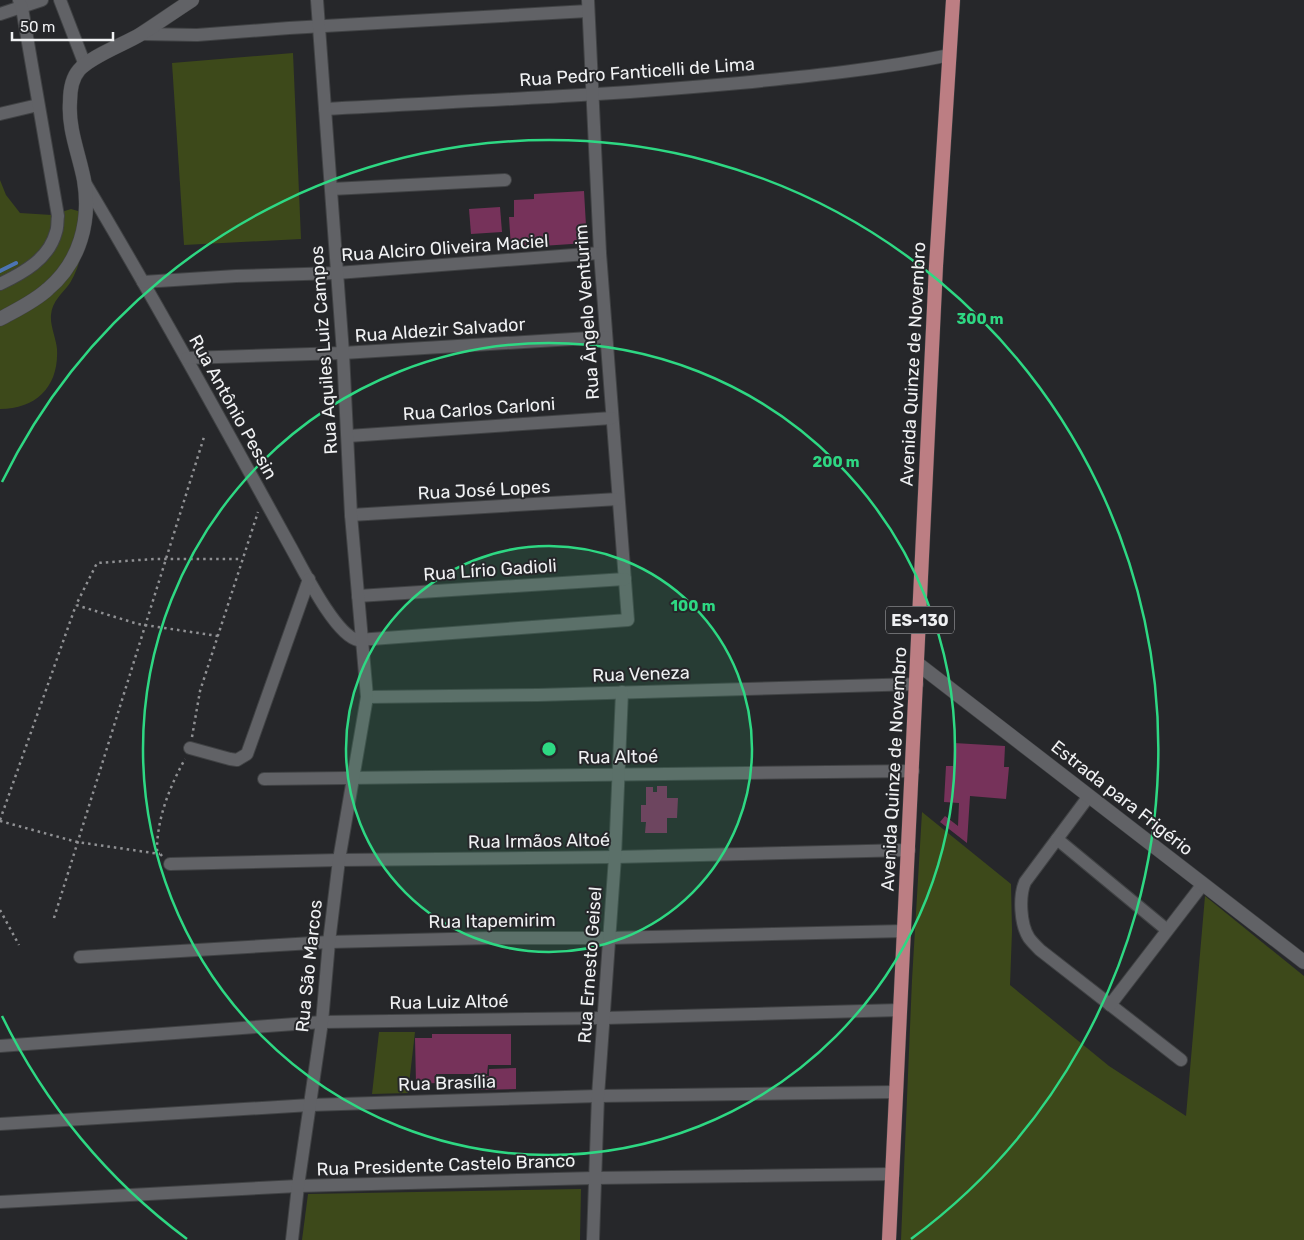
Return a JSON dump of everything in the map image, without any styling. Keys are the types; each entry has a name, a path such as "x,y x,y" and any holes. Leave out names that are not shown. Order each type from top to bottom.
{"main road":[{"name":"Avenida Quinze de Novembro","path":"889,1240 936,266 953,0"}],"street":[{"path":"0,14 21,4 42,0"},
{"path":"60,0 82,68"},
{"path":"0,320 47,290 72,262 80,243 86,222 86,209 84,180 69,111 74,79 82,68 141,34 192,0"},
{"name":"Rua Aquiles Luiz Campos","path":"317,0 343,353 351,515 367,697"},
{"path":"0,284 23,273 36,263 50,246 57,232 58,216 21,4"},
{"path":"141,34 197,35 588,6"},
{"name":"Rua Ângelo Venturim","path":"362,640 628,620 600,254 588,6"},
{"name":"Rua Pedro Fanticelli de Lima","path":"325,109 696,87 837,73 950,55"},
{"path":"0,114 38,105"},
{"name":"Rua Antônio Pessin","path":"84,180 309,579 340,628 351,638 362,640"},
{"path":"332,189 505,180"},
{"name":"Rua Alciro Oliveira Maciel","path":"143,282 236,276 337,273 600,254"},
{"name":"Rua Aldezir Salvador","path":"186,358 343,353 606,337"},
{"name":"Rua Carlos Carloni","path":"348,436 612,418"},
{"name":"Rua José Lopes","path":"351,515 618,500"},
{"path":"190,748 238,760 247,754 309,579"},
{"name":"Rua Lírio Gadioli","path":"358,596 625,579"},
{"name":"Estrada para Frigério","path":"918,664 1304,962"},
{"name":"Rua Veneza","path":"367,697 917,684"},
{"name":"Rua Ernesto Geisel","path":"593,1240 598,1096 615,857 622,692"},
{"name":"Rua São Marcos","path":"292,1240 322,1022 339,860 367,697"},
{"name":"Rua Altoé","path":"264,779 913,771"},
{"path":"1089,796 1031,873 1022,888 1021,905 1024,928 1030,940 1040,950 1181,1060"},
{"path":"1057,839 1167,930"},
{"name":"Rua Irmãos Altoé","path":"170,864 909,850"},
{"path":"1110,1005 1203,884"},
{"name":"Rua Itapemirim","path":"80,957 329,942 904,931"},
{"name":"Rua Luiz Altoé","path":"0,1046 322,1022 604,1018 900,1010"},
{"name":"Rua Brasília","path":"0,1124 310,1104 598,1096 896,1092"},
{"name":"Rua Presidente Castelo Branco","path":"0,1202 298,1186 594,1178 893,1174"}],"path":[{"path":"54,918 204,437"},
{"path":"170,864 157,850 158,834 166,800 176,774 190,748 200,691 263,497"},
{"path":"160,854 77,842 0,821 76,605 97,563 166,559 242,559"},
{"path":"76,605 145,625 218,636"},
{"path":"0,910 19,945"}],"green space":[{"path":"293,53 301,239 184,245 172,63"},
{"path":"0,180 6,195 20,213 52,215 71,209 85,213 84,240 78,266 70,283 56,301 52,310 51,323 57,349 57,362 50,384 35,400 25,405 0,409"},
{"path":"922,812 1011,884 1010,985 1109,1066 1186,1116 1205,896 1304,976 1304,1240 901,1240 912,980"},
{"path":"379,1032 415,1032 408,1093 372,1094"},
{"path":"581,1189 580,1240 302,1240 308,1194"}],"building":[{"path":"584,191 587,243 511,248 509,217 514,217 514,200 534,199 534,194"},
{"path":"500,207 502,232 471,234 469,209"},
{"path":"954,743 1005,746 1004,767 1009,767 1006,799 970,796 967,843 940,822 945,816 958,826 959,803 944,802 946,766 953,766"},
{"path":"657,786 667,786 667,798 678,798 677,818 667,818 667,833 645,833 646,822 641,822 641,805 646,805 646,787 653,787 653,792 657,792"},
{"path":"432,1034 511,1034 511,1065 488,1065 487,1074 436,1074 436,1083 416,1084 415,1038 432,1038"},
{"path":"516,1068 516,1089 474,1090 474,1076 489,1076 489,1069"}],"waterway":[{"path":"0,271 16,263"}]}
